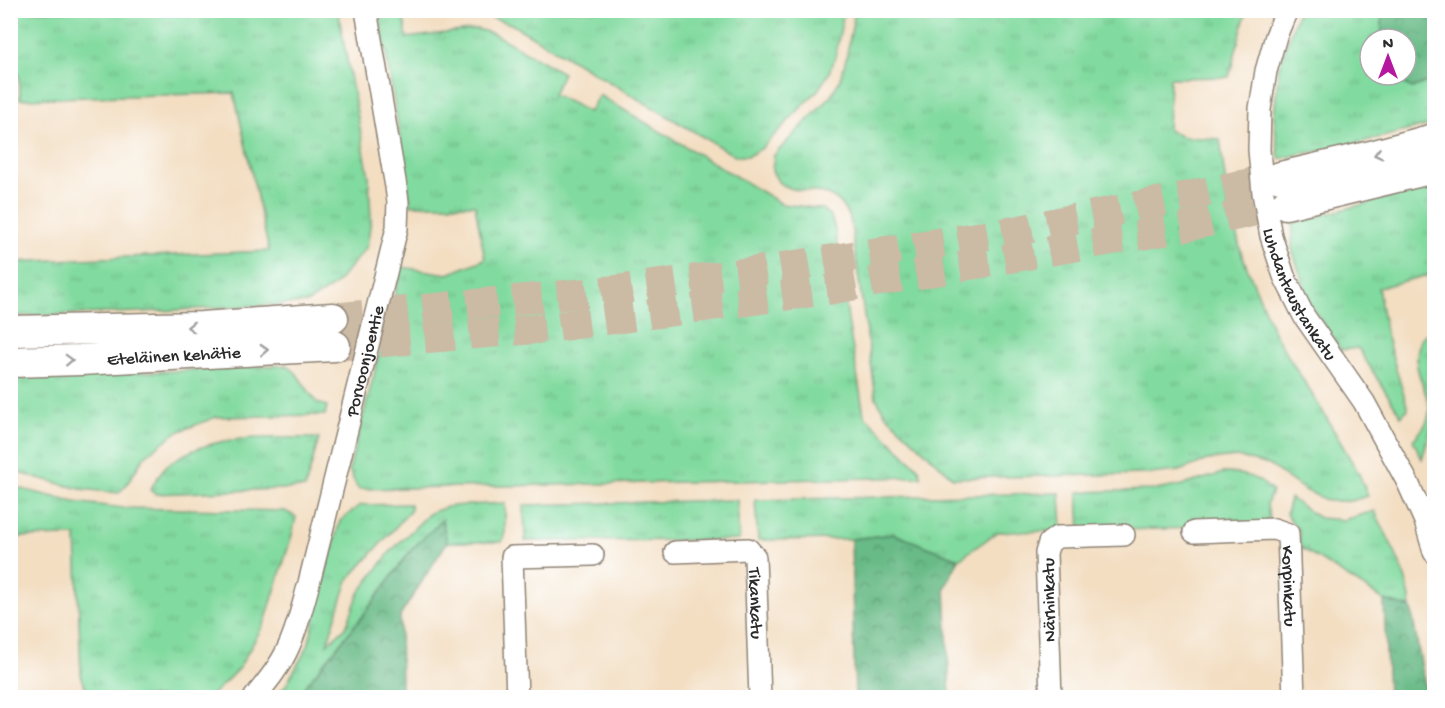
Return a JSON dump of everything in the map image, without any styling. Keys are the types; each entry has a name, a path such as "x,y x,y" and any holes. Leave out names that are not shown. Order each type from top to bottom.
{"highway":[{"path":"1434,139 1283,191 1434,168"},
{"name":"Eteläinen kehätie","path":"10,331 202,327 334,332 80,360 10,362"}],"street":[{"name":"Porvoonjoentie","path":"254,698 276,669 288,648 297,624 397,228 396,187 366,10"},
{"name":"Luhdantaustankatu","path":"1287,10 1276,36 1266,71 1260,109 1259,150 1263,193 1271,236 1284,276 1304,316 1364,402 1408,483 1425,521 1434,552"},
{"name":"Korpinkatu","path":"1194,532 1274,529 1288,534 1294,698"},
{"name":"Närhinkatu","path":"1051,698 1046,553 1049,543 1057,537 1124,535"},
{"name":"Tikankatu","path":"675,552 748,549 755,556 760,698"},
{"path":"517,698 513,557 592,555"}],"green space":[{"path":"477,10 844,11 835,58 818,90 761,149 748,156 735,156 511,24 478,14"},
{"path":"11,11 338,11 369,177 371,219 367,247 335,285 307,303 11,316 10,262 269,251 234,93 20,99 19,75 11,75"},
{"path":"379,11 403,11 407,38 477,29 494,34 563,73 553,94 589,112 599,95 782,204 822,209 831,217 835,230 864,415 919,469 921,477 358,489 349,470 402,267 448,274 485,259 475,205 411,205"},
{"path":"855,11 1248,11 1229,77 1170,78 1168,130 1183,137 1220,139 1228,203 1242,255 1275,335 1359,474 1368,496 1351,501 1328,501 1305,490 1269,465 1237,457 1207,460 1179,471 1149,474 953,478 886,415 876,398 850,218 839,201 824,193 792,189 779,183 772,171 774,155 830,97 840,80"},
{"path":"1298,11 1382,11 1382,27 1358,27 1358,87 1412,88 1434,79 1434,124 1329,150 1279,159 1274,116 1279,67"},
{"path":"1382,11 1434,11 1434,79 1418,86 1418,27 1382,27"},
{"path":"1434,185 1434,317 1428,275 1378,288 1387,338 1408,409 1401,416 1358,348 1341,350 1310,305 1292,249 1293,223"},
{"path":"1434,327 1434,419 1422,459 1413,440 1427,421 1429,404 1416,360 1421,338"},
{"path":"287,365 296,373 317,403 327,406 325,415 216,417 175,433 144,457 119,493 80,489 11,471 10,377"},
{"path":"319,438 305,488 156,494 150,490 166,466 203,446 241,439"},
{"path":"1223,473 1249,476 1272,491 1267,504 1270,526 1080,531 1078,492 1156,490"},
{"path":"10,486 74,502 123,508 285,511 296,517 265,622 239,668 210,697 89,697 81,675 76,536 11,537"},
{"path":"1060,493 1062,531 998,532 959,559 894,534 851,539 758,540 755,500"},
{"path":"1290,498 1319,518 1343,520 1375,511 1402,570 1411,608 1384,600 1300,547 1299,531 1286,514"},
{"path":"737,500 739,540 525,541 524,505"},
{"path":"505,503 505,532 502,542 447,542 442,521 412,549 362,617 296,697 274,698 286,685 308,646 340,521 360,505 410,504 411,510 348,580 327,644 346,627 359,593 391,551 430,513 450,506"},
{"path":"442,520 447,542 400,616 401,697 296,697 362,617 412,549"},
{"path":"894,534 959,559 945,588 950,697 855,697 851,539"},
{"path":"1384,600 1411,608 1427,697 1388,697"}],"tunnel":[{"path":"333,318 616,290 750,272 1015,231 1280,177"},
{"path":"335,346 548,328 828,290 1186,227 1286,204"}]}
